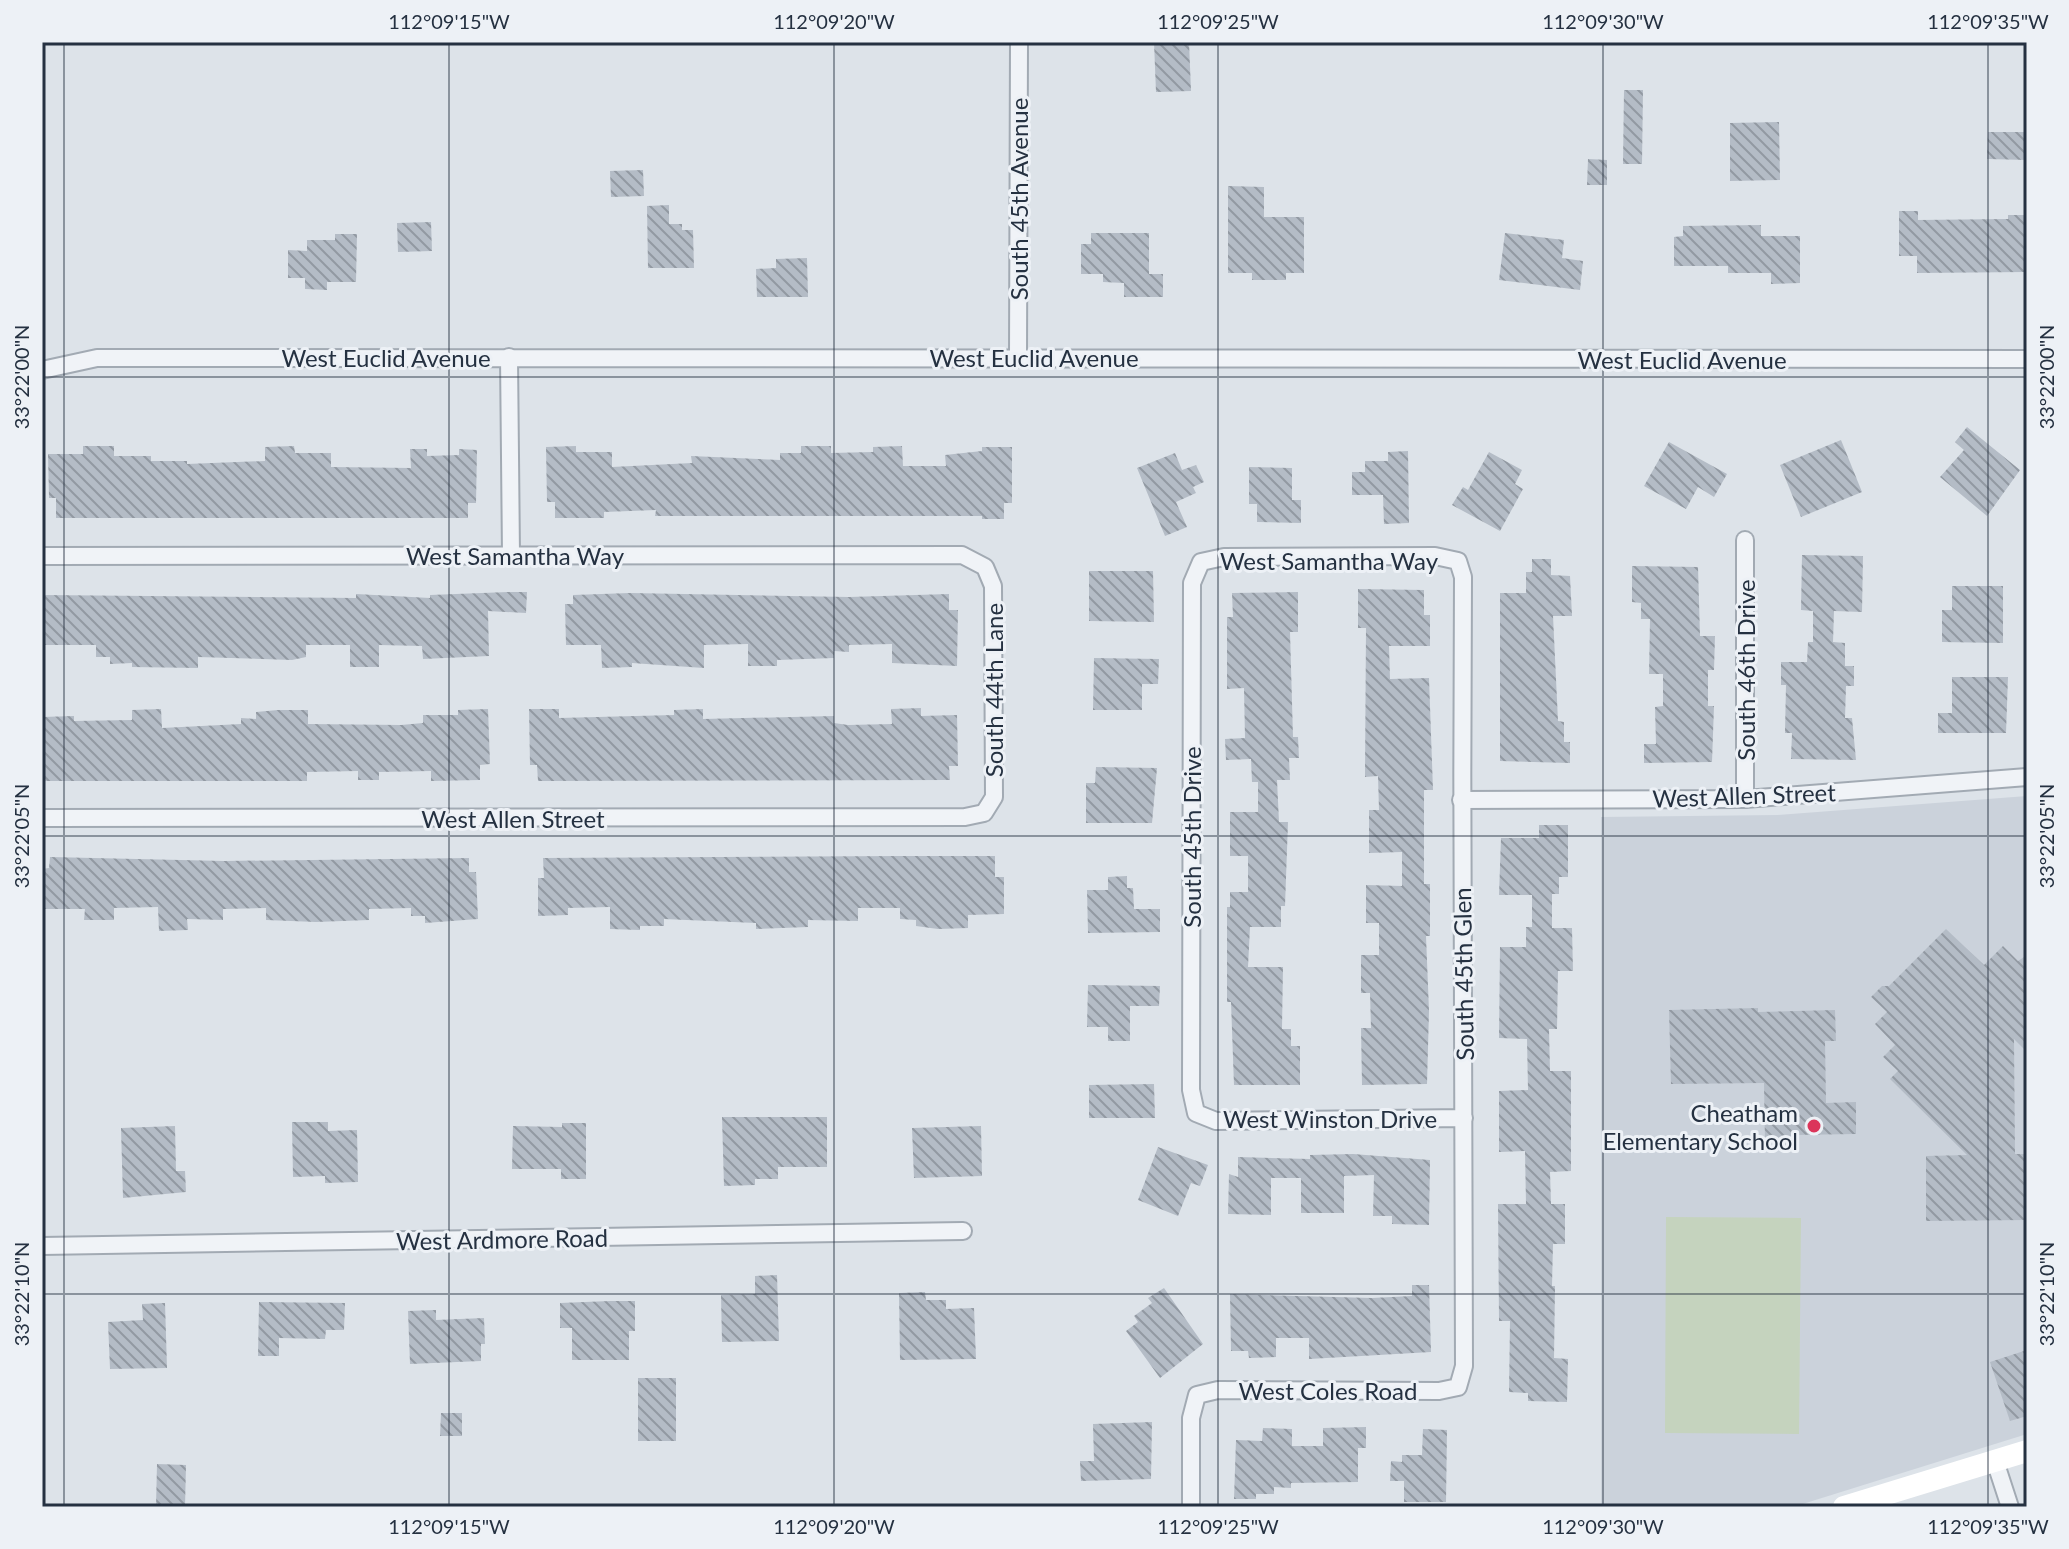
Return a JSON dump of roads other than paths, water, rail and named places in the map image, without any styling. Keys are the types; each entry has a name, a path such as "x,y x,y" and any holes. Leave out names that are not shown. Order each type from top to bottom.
{"street":[{"name":"South 45th Avenue","path":"1018,357 1019,42"},
{"path":"509,357 511,555"},
{"name":"West Euclid Avenue","path":"42,370 97,358 2027,359"},
{"name":"South 46th Drive","path":"1745,540 1745,799"},
{"name":"West Samantha Way","path":"42,556 962,555 985,567"},
{"name":"West Samantha Way","path":"1201,562 1224,557 1435,556 1458,561"},
{"name":"South 45th Glen","path":"1458,561 1463,577 1461,800 1464,1118 1464,1366 1458,1387"},
{"name":"South 45th Drive","path":"1196,1113 1191,1090 1192,583 1201,562"},
{"name":"South 44th Lane","path":"984,813 994,797 993,586 985,567"},
{"name":"West Allen Street","path":"1461,800 1745,799 2027,777"},
{"name":"West Allen Street","path":"42,818 965,817 984,813"},
{"name":"West Winston Drive","path":"1196,1113 1216,1121 1464,1118"},
{"name":"West Ardmore Road","path":"42,1246 963,1231"},
{"name":"West Coles Road","path":"1191,1507 1191,1418 1197,1395 1218,1390 1439,1391 1458,1387"},
{"path":"1844,1507 2027,1451"},
{"path":"1995,1461 2010,1507"}],"place":[{"name":"Cheatham Elementary School","path":"1814,1126"}]}
